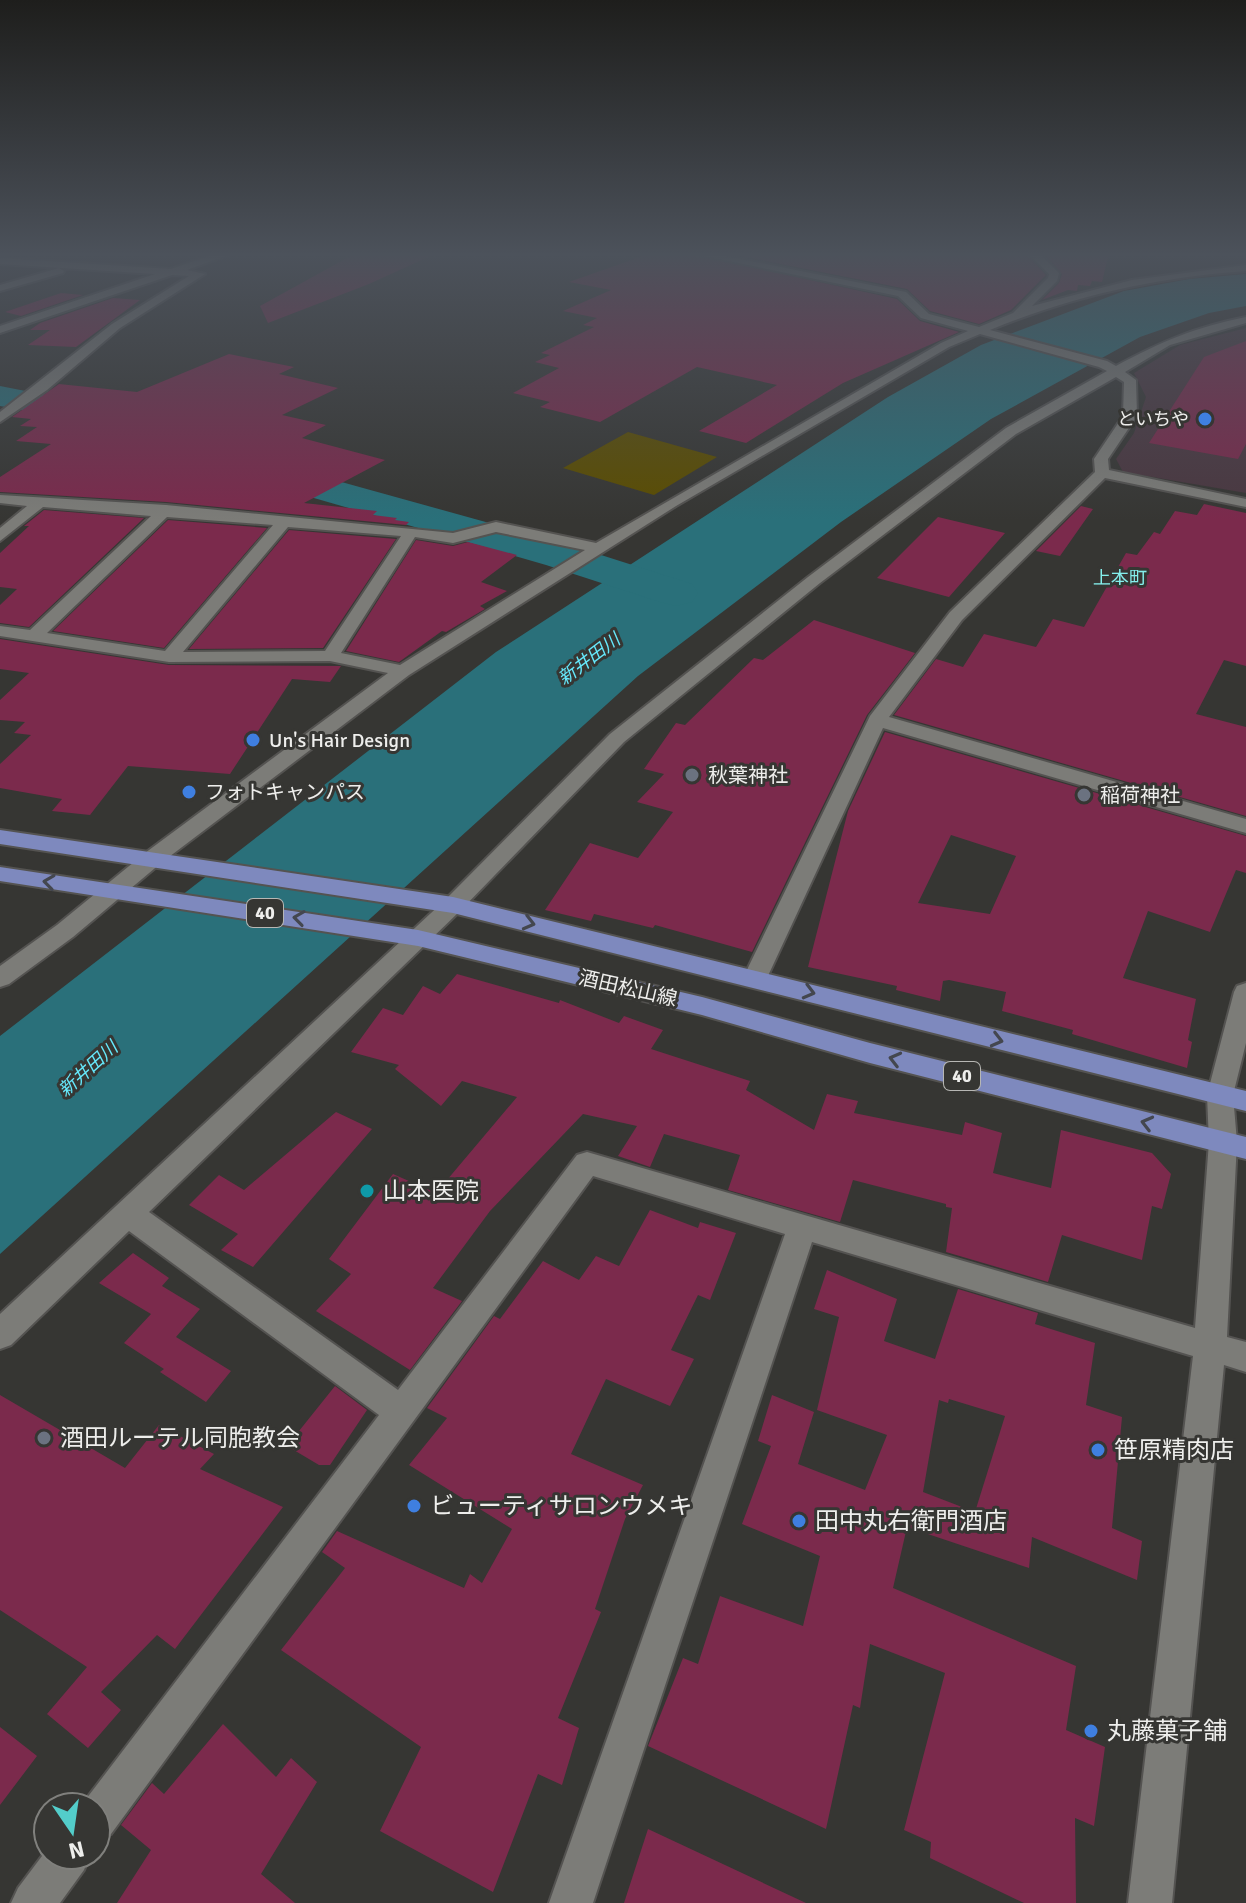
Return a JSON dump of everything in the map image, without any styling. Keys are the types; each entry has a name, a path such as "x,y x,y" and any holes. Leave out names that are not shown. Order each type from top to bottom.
{"main road":[{"name":"酒田松山線","path":"0,837 453,905 1233,1098"},
{"name":"酒田松山線","path":"0,874 418,938 702,1006 870,1053 1234,1145"}],"street":[{"path":"0,418 96,342"},
{"path":"0,978 65,931 153,858 403,671 597,548 945,345 957,342"},
{"path":"755,978 877,720 966,606 1102,473 1101,459 1130,416 1130,380 1111,368 1020,342"},
{"path":"0,1335 453,905 629,728 902,512 1011,431 1111,368 1170,342"},
{"path":"0,404 17,406"},
{"path":"1102,473 1246,503"},
{"path":"0,499 166,510 453,538 496,527 597,548"},
{"path":"0,536 41,501"},
{"path":"36,634 166,510"},
{"path":"169,657 285,521"},
{"path":"330,656 411,532"},
{"path":"0,631 36,634 169,657 330,656 403,671"},
{"path":"877,720 1246,826"},
{"path":"1150,1903 1234,1145 1233,1098 1246,992"},
{"path":"112,1798 587,1163 1246,1357"},
{"path":"127,1213 402,1412"},
{"path":"571,1903 802,1226"},
{"path":"33,1903 57,1871"}],"shaded area":[{"path":"1192,342 1246,342 1246,493 1123,472 1116,459 1134,433 1146,397 1134,373 1180,345"},
{"path":"628,432 717,457 654,495 563,468"}],"water":[{"name":"新井田川","path":"989,342 1131,342 991,419 841,522 638,676 0,1254 0,1036 496,652 888,397"}],"building":[{"path":"33,342 83,342 76,347 28,345"},
{"path":"564,342 937,342 843,383 746,443 699,431 777,385 697,367 600,422 540,407 550,402 513,393 559,368 535,362 550,355 541,353"},
{"name":"といちや","path":"1246,342 1246,444 1238,459 1149,443 1204,357"},
{"path":"229,354 294,367 279,374 338,388 282,415 326,425 302,438 385,460 304,503 377,511 373,515 409,522 406,525 166,502 0,492 0,477 51,444 16,441 37,427 20,426 31,419 12,417 59,384 137,392"},
{"path":"1204,504 1246,513 1246,666 1224,660 1196,714 1246,727 1246,816 894,715 936,659 963,667 984,634 1036,647 1053,619 1084,627 1126,553 1137,555 1154,532 1160,534 1175,511 1197,515"},
{"path":"1081,506 1093,509 1060,556 1036,551"},
{"path":"44,510 144,518 29,627 0,623 0,605 17,589 0,587 0,553 29,526 24,526"},
{"path":"938,517 1005,533 949,597 877,578"},
{"path":"168,520 267,528 164,648 53,631"},
{"path":"289,530 396,539 323,648 189,649"},
{"path":"416,540 453,546 468,542 517,555 481,582 507,591 480,606 485,609 446,632 442,631 399,662 346,651"},
{"path":"814,620 915,653 867,715 752,952 655,925 653,928 594,914 591,921 545,910 590,843 638,858 673,812 637,802 664,774 644,769 676,723 685,725 754,658 763,660"},
{"path":"0,639 169,665 341,666 330,682 292,679 230,774 128,766 90,815 52,811 62,799 0,788 0,764 31,735 14,733 25,722 0,720 0,700 29,673 0,669"},
{"path":"885,732 1246,836 1246,873 1236,870 1210,932 1148,911 1123,978 1196,999 1188,1040 1192,1042 1187,1068 1072,1034 1073,1030 1002,1011 1006,992 949,980 943,981 940,1001 896,990 897,986 808,967 848,811","holes":["951,835 1016,856 990,914 918,903"]},
{"path":"457,974 559,1003 560,1000 619,1023 624,1016 663,1030 651,1049 750,1081 746,1090 814,1130 827,1094 858,1101 854,1113 962,1135 965,1122 1002,1133 993,1173 1051,1188 1061,1130 1152,1153 1171,1174 1162,1209 1152,1206 1142,1260 1062,1235 1048,1282 946,1252 952,1208 946,1207 946,1204 853,1180 840,1222 728,1190 740,1155 664,1134 650,1167 618,1156 637,1126 583,1114 490,1211 433,1288 462,1301 410,1370 316,1311 351,1274 329,1259 393,1174 436,1193 517,1097 462,1081 441,1106 395,1069 399,1065 351,1052 383,1008 403,1015 423,986 440,994"},
{"path":"336,1112 372,1129 253,1267 221,1250 238,1234 189,1205 219,1175 244,1190"},
{"path":"650,1210 698,1228 700,1222 736,1233 710,1300 698,1295 671,1350 694,1359 670,1406 606,1379 571,1454 643,1485 625,1519 595,1609 601,1612 558,1718 579,1728 562,1785 538,1774 493,1892 380,1831 421,1747 281,1650 345,1568 322,1552 337,1531 464,1588 470,1574 482,1583 512,1529 409,1465 447,1418 427,1408 494,1316 500,1319 543,1261 579,1280 596,1256 619,1266"},
{"path":"133,1253 169,1278 162,1286 200,1309 176,1337 231,1371 206,1402 160,1372 164,1369 124,1343 151,1314 99,1283"},
{"path":"827,1270 897,1299 884,1341 935,1359 958,1289 1038,1313 1035,1324 1095,1343 1086,1405 1122,1417 1112,1528 1142,1541 1137,1580 1032,1537 1029,1568 907,1527 893,1588 1076,1666 1066,1730 1105,1747 1094,1826 1075,1818 1076,1903 1024,1903 930,1858 931,1842 904,1830 945,1673 870,1644 860,1708 853,1705 826,1829 648,1746 683,1658 698,1664 720,1596 803,1626 820,1556 742,1524 771,1446 758,1441 772,1395 814,1412 798,1464 865,1490 887,1435 817,1410 839,1317 814,1309","holes":["949,1399 1005,1416 975,1512 923,1492 939,1400 948,1403"]},
{"path":"335,1386 367,1410 330,1465 319,1465 287,1446"},
{"path":"0,1395 125,1468 159,1425 214,1454 200,1469 283,1507 175,1649 157,1635 101,1692 121,1710 88,1748 47,1714 87,1667 0,1610"},
{"path":"223,1724 276,1777 291,1758 317,1782 261,1874 295,1903 117,1903 151,1850 121,1825 152,1783 164,1794"},
{"path":"0,1727 37,1756 0,1805"},
{"path":"648,1829 806,1903 624,1903"}],"waterway":[{"path":"0,396 34,402 117,428"},
{"path":"244,466 561,556 676,593"}],"place":[{"name":"といちや","path":"1205,419"},
{"name":"Un's Hair Design","path":"253,740"},
{"name":"秋葉神社","path":"692,775"},
{"name":"フォトキャンパス","path":"189,792"},
{"name":"稲荷神社","path":"1084,795"},
{"name":"山本医院","path":"367,1191"},
{"name":"酒田ルーテル同胞教会","path":"44,1438"},
{"name":"笹原精肉店","path":"1098,1450"},
{"name":"ビューティサロンウメキ","path":"414,1506"},
{"name":"田中丸右衛門酒店","path":"799,1521"},
{"name":"丸藤菓子舗","path":"1091,1731"}],"district":[{"name":"上本町","path":"1120,578"}]}
